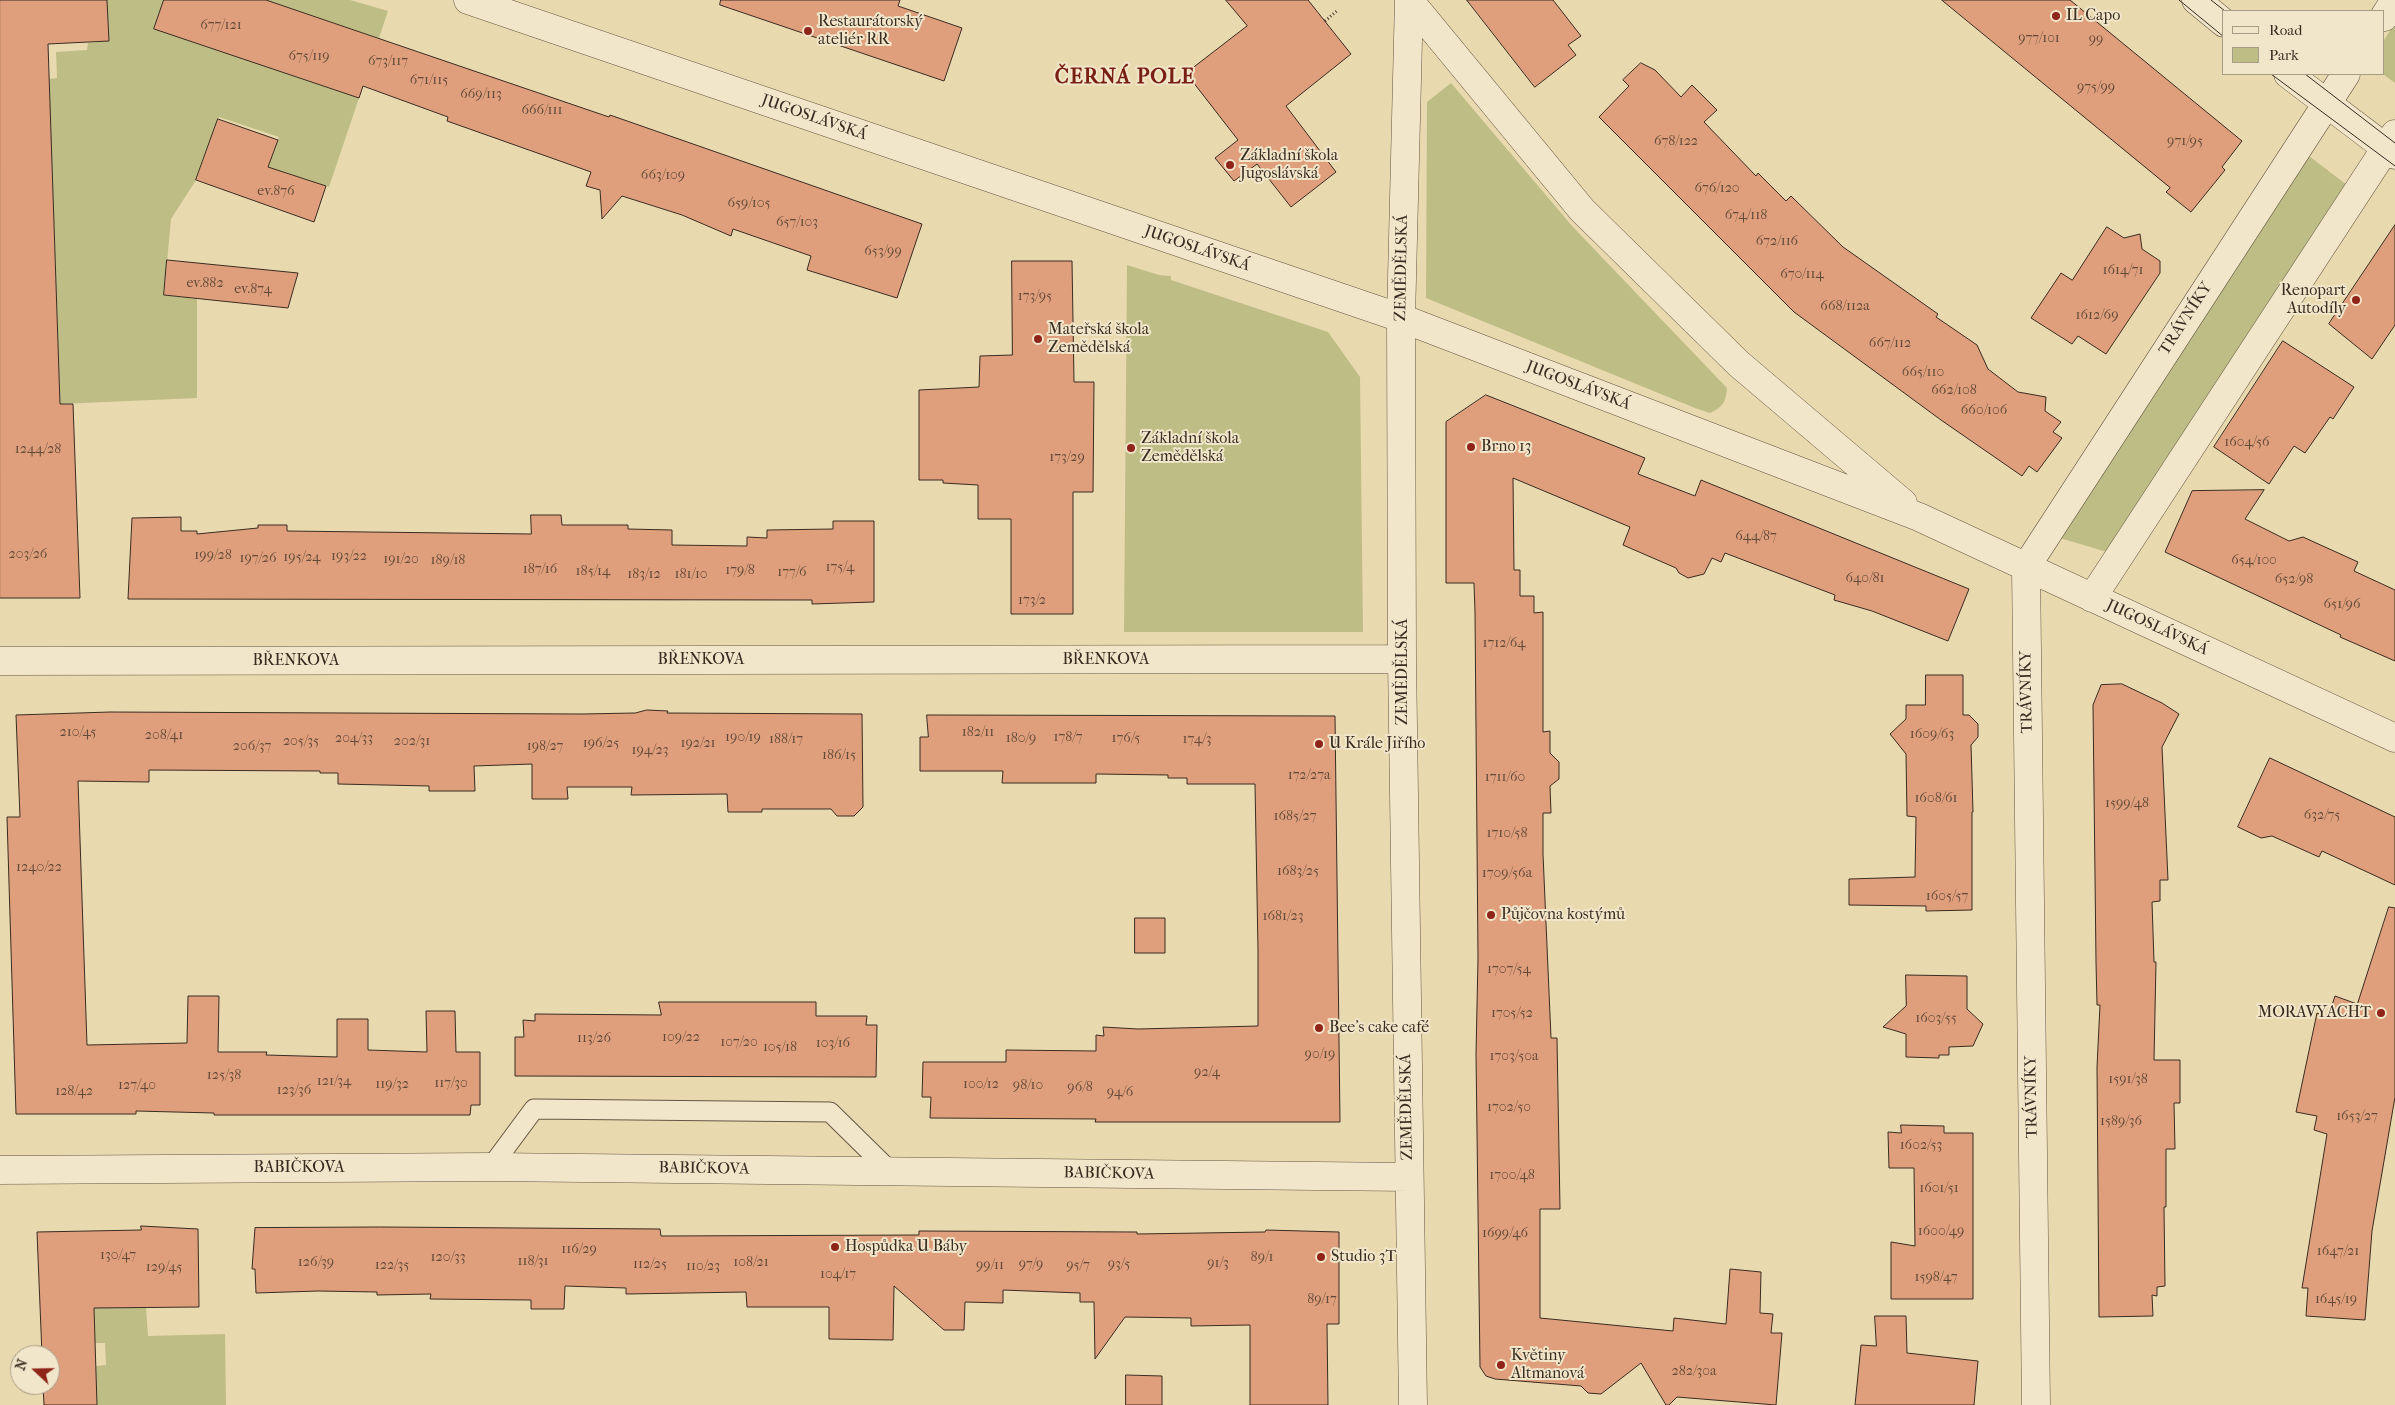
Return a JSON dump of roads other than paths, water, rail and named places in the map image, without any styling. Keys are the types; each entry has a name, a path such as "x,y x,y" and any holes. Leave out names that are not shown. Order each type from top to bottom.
{"street":[{"name":"JUGOSLÁVSKÁ","path":"468,0 1401,318 1920,517 2395,738"},
{"name":"JUGOSLÁVSKÁ","path":"1409,0 1582,210 1739,364 1920,517"},
{"name":"ZEMĚDĚLSKÁ","path":"1409,0 1401,318 1402,659 1412,1405"},
{"path":"2196,0 2222,21"},
{"path":"2385,15 2395,0"},
{"path":"2092,598 2392,145 2326,104 2289,75"},
{"name":"TRÁVNÍKY","path":"2036,1405 2026,567 2345,75"},
{"name":"BŘENKOVA","path":"0,661 1402,659"},
{"name":"BABIČKOVA","path":"0,1170 491,1167 1408,1177"}],"lane":[{"path":"491,1167 534,1109 830,1112 891,1172"}],"tram line":[{"path":"2179,0 2222,35"},
{"path":"2211,0 2224,10"},
{"path":"2272,75 2395,166"},
{"path":"2306,75 2395,143"}],"place":[{"name":"IL Capo","path":"2056,16"},
{"name":"Restaurátorský ateliér RR","path":"808,31"},
{"name":"Základní škola Jugoslávská","path":"1230,165"},
{"name":"Renopart Autodíly","path":"2356,300"},
{"name":"Mateřská škola Zemědělská","path":"1038,339"},
{"name":"Brno 13","path":"1471,447"},
{"name":"Základní škola Zemědělská","path":"1131,448"},
{"name":"U Krále Jiřího","path":"1319,744"},
{"name":"Půjčovna kostýmů","path":"1491,915"},
{"name":"MORAVYACHT","path":"2381,1013"},
{"name":"Bee's cake café","path":"1319,1028"},
{"name":"Hospůdka U Báby","path":"835,1247"},
{"name":"Studio 3T","path":"1321,1257"},
{"name":"Květiny Altmanová","path":"1501,1365"}],"district":[{"name":"ČERNÁ POLE","path":"1125,78"}]}
